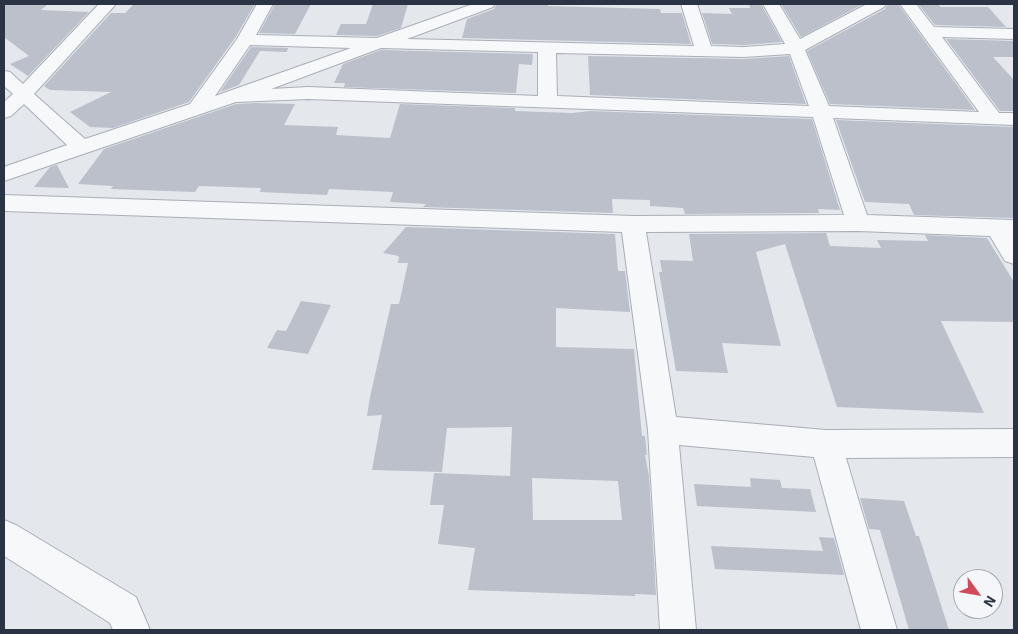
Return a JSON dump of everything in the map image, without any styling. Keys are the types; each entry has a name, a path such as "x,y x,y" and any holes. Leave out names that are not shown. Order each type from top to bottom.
{"street":[{"path":"4,112 25,93 108,4"},
{"path":"198,107 245,40 265,4"},
{"path":"4,174 80,146 234,96 375,43 487,4"},
{"path":"684,4 704,51"},
{"path":"772,4 796,48 821,111 858,223"},
{"path":"245,40 547,49 744,52 796,48 878,4"},
{"path":"908,4 994,118"},
{"path":"930,32 1014,34"},
{"path":"547,49 548,102"},
{"path":"4,76 25,93 80,146"},
{"path":"234,96 308,93 1014,119"},
{"path":"4,203 633,224 858,223 1006,227 1014,255"},
{"path":"633,224 663,430 678,630"},
{"path":"663,430 826,444 1014,443"},
{"path":"826,444 879,630"},
{"path":"4,537 122,610 132,630"}],"building":[{"path":"4,4 48,4 41,10 89,12 28,76 10,64 29,56 4,37"},
{"path":"134,4 255,4 235,38 189,102 113,128 90,127 70,112 111,92 50,90 44,86 111,13 125,13"},
{"path":"275,4 311,4 295,34 259,33"},
{"path":"373,4 408,4 401,28 377,36 336,35 341,24 366,24"},
{"path":"497,4 548,4 548,6 660,9 661,13 682,13 691,44 462,38 467,19 494,9"},
{"path":"749,4 761,4 782,42 744,45 712,44 702,13 732,14 729,8 750,8"},
{"path":"781,4 863,4 801,37"},
{"path":"888,4 898,4 975,110 830,104 807,51 885,9"},
{"path":"918,4 937,4 941,7 988,7 1006,27 935,25"},
{"path":"946,39 1014,41 1014,57 993,57 1014,80 1014,111 1000,111"},
{"path":"251,47 288,48 287,52 260,51 239,85 220,92"},
{"path":"381,50 533,54 532,65 519,64 516,93 344,87 345,83 334,83 343,64"},
{"path":"588,56 744,59 789,56 806,104 590,95"},
{"path":"236,104 295,104 284,125 338,127 336,135 390,138 400,104 515,108 515,111 572,113 590,111 812,119 840,210 818,209 819,213 685,214 683,208 650,206 650,200 612,199 613,213 423,207 426,204 390,202 393,192 329,189 327,195 260,192 261,188 199,186 195,192 111,189 113,186 78,184 104,149"},
{"path":"836,120 1014,127 1014,218 914,215 909,204 865,202"},
{"path":"57,165 69,188 34,187 50,167"},
{"path":"406,227 615,234 618,271 625,271 630,312 556,308 556,347 634,349 642,436 645,436 647,455 645,455 649,476 656,595 635,594 635,596 468,590 475,548 438,544 444,505 430,505 434,473 510,476 512,427 447,428 442,472 372,470 382,415 367,416 370,397 391,304 399,304 408,263 398,263 399,256 383,253","holes":["532,478 618,481 622,520 533,520"]},
{"path":"826,233 830,246 881,248 877,240 928,241 925,235 987,238 1014,282 1014,322 941,321 984,413 837,407 785,244 756,252 781,346 722,343 728,373 676,371 659,272 662,272 660,260 693,261 689,234"},
{"path":"301,301 331,305 308,354 267,348 277,330 286,331"},
{"path":"750,478 780,480 782,488 810,489 816,512 697,506 694,484 751,487"},
{"path":"860,498 904,501 916,536 919,536 949,630 909,630 880,530 869,529"},
{"path":"819,537 834,538 844,575 715,569 711,546 823,551"}]}
